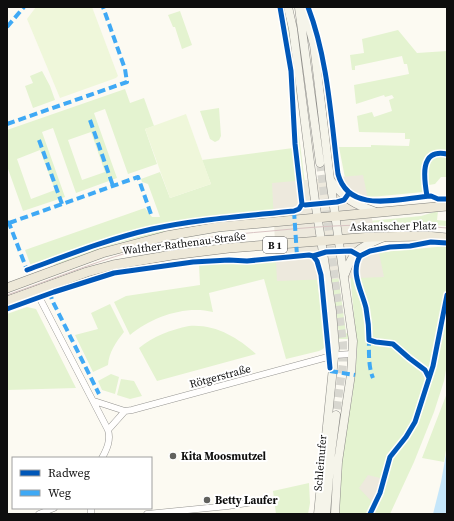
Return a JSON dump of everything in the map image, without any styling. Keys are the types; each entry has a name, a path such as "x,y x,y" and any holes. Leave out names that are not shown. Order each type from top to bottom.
{"main road":[{"path":"288,7 294,37 317,218 332,311 335,355 318,514"},
{"path":"292,7 303,37"},
{"path":"299,7 320,163"},
{"path":"302,7 314,45 330,179 351,322 351,374 338,456 335,514"},
{"path":"330,179 342,195 349,200 377,212"},
{"name":"Askanischer Platz","path":"335,216 446,206"},
{"name":"Walther-Rathenau-Straße","path":"7,288 102,253 155,238 218,227 335,216"},
{"path":"344,276 349,261 355,252 387,236"},
{"name":"Askanischer Platz","path":"339,239 387,236 426,236 447,238"},
{"name":"B 1","path":"321,241 339,239"},
{"name":"Walther-Rathenau-Straße","path":"7,301 87,272 142,259 229,248 321,241"},
{"name":"Schleinufer","path":"326,514 330,458 336,415"}],"street":[{"path":"36,290 108,430 108,443 102,457"},
{"name":"Rötgerstraße","path":"94,401 126,411 138,409 335,355 352,354"},
{"path":"108,430 126,411"},
{"path":"147,514 253,502 266,502"},
{"path":"39,514 52,509"}],"green space":[{"path":"36,7 92,7 118,76 60,98 27,19"},
{"path":"283,7 285,7 296,62 296,111 307,200 305,197 294,112 294,64"},
{"path":"180,11 192,45 182,49 175,27 173,27 168,15"},
{"path":"398,30 417,53 447,51 447,152 443,151 434,153 427,158 422,171 423,192 367,197 345,178 339,147 371,147 371,145 409,146 410,139 405,139 405,133 359,132 357,116 372,112 374,117 392,111 389,100 394,98 392,95 385,97 384,95 356,104 354,85 409,74 407,64 404,64 402,56 355,66 355,70 352,70 350,55 364,53 362,39"},
{"path":"42,71 55,100 33,108 25,86 33,83 30,76"},
{"path":"125,89 130,103 144,98 154,126 145,129 157,164 128,174 105,109 94,113 117,178 76,193 53,128 42,132 65,197 23,211 7,166 7,130","holes":["91,132 105,172 82,180 68,140","40,150 55,190 31,199 17,159"]},
{"path":"219,108 221,136 219,140 215,142 210,139 200,111"},
{"path":"186,114 211,184 170,198 145,129"},
{"path":"293,148 300,200 285,209 210,216 137,230 31,266 25,250 145,208 152,217 160,217 148,184 142,182 141,179 160,172 170,198 211,184 202,160"},
{"path":"441,155 447,156 447,177 441,177 435,184 429,185 426,168 432,160"},
{"path":"438,211 437,220 447,221 447,226 392,222 349,223 421,216"},
{"path":"164,230 164,232 118,243 55,265 54,264 55,262 116,242"},
{"path":"447,246 447,364 444,381 434,412 414,462 390,514 337,514 345,432 352,399 357,354 350,269 374,254"},
{"path":"303,258 316,271 326,345 319,351 286,359 264,279 209,293 213,312 191,310 169,314 148,323 130,335 114,302 126,296 200,285 199,265 222,263 245,264"},
{"path":"338,274 348,339 337,339 337,335 339,334 331,275"},
{"path":"110,304 124,332 113,347 108,365 93,372 75,335 98,329 91,313"},
{"path":"27,307 36,309 76,388 7,390 7,314"},
{"path":"189,326 217,329 241,342 256,354 157,381 139,348 162,334"},
{"path":"111,374 119,377 115,394 102,390 98,381"},
{"path":"121,379 134,381 142,396 130,399 117,395"},
{"path":"447,393 447,444 444,462 422,458"},
{"path":"309,483 310,503 308,514 276,514 273,491"}],"shaded area":[{"path":"363,175 384,277 277,281 272,183"},
{"path":"368,475 384,479 375,505 359,488"}],"water":[{"path":"447,449 447,514 433,514 441,482"}],"tunnel":[{"path":"320,163 343,343 343,363 336,415"}],"tram line":[{"path":"7,295 130,252 200,238 337,226 403,225 447,228"}],"marked path":[{"path":"7,27 24,7"},
{"path":"7,124 127,82 125,69 103,7"},
{"path":"90,120 113,186"},
{"path":"39,140 62,204"},
{"path":"9,223 138,177 152,217"},
{"path":"294,211 297,256"},
{"path":"7,222 9,223 27,270 30,269"},
{"path":"54,292 51,296 52,300 99,394"},
{"path":"369,338 369,353 373,378"},
{"path":"330,371 355,375"}],"cycle path":[{"path":"280,7 291,71 295,144 302,204"},
{"path":"308,7 320,47 328,89 338,174 344,187 353,195 364,200 391,201 431,196 438,199 447,199"},
{"path":"427,196 425,166 432,156 438,153 447,154"},
{"path":"302,204 337,202 344,200 349,193"},
{"path":"27,270 104,242 152,229 204,220 294,211 299,209 302,204"},
{"path":"360,256 370,251 390,247 410,246 431,242 447,243"},
{"path":"7,309 114,273 193,262 229,260 247,261 309,255 313,256 326,252 351,251 360,256"},
{"path":"313,256 317,261 321,275 330,368"},
{"path":"360,256 357,262 356,275 366,308 369,340 393,344 425,370 429,378"},
{"path":"370,514 380,493 390,457 406,437 415,422 433,366 447,295"}],"place":[{"name":"Kita Moosmutzel","path":"173,456"},
{"name":"Betty Laufer","path":"207,500"}]}
